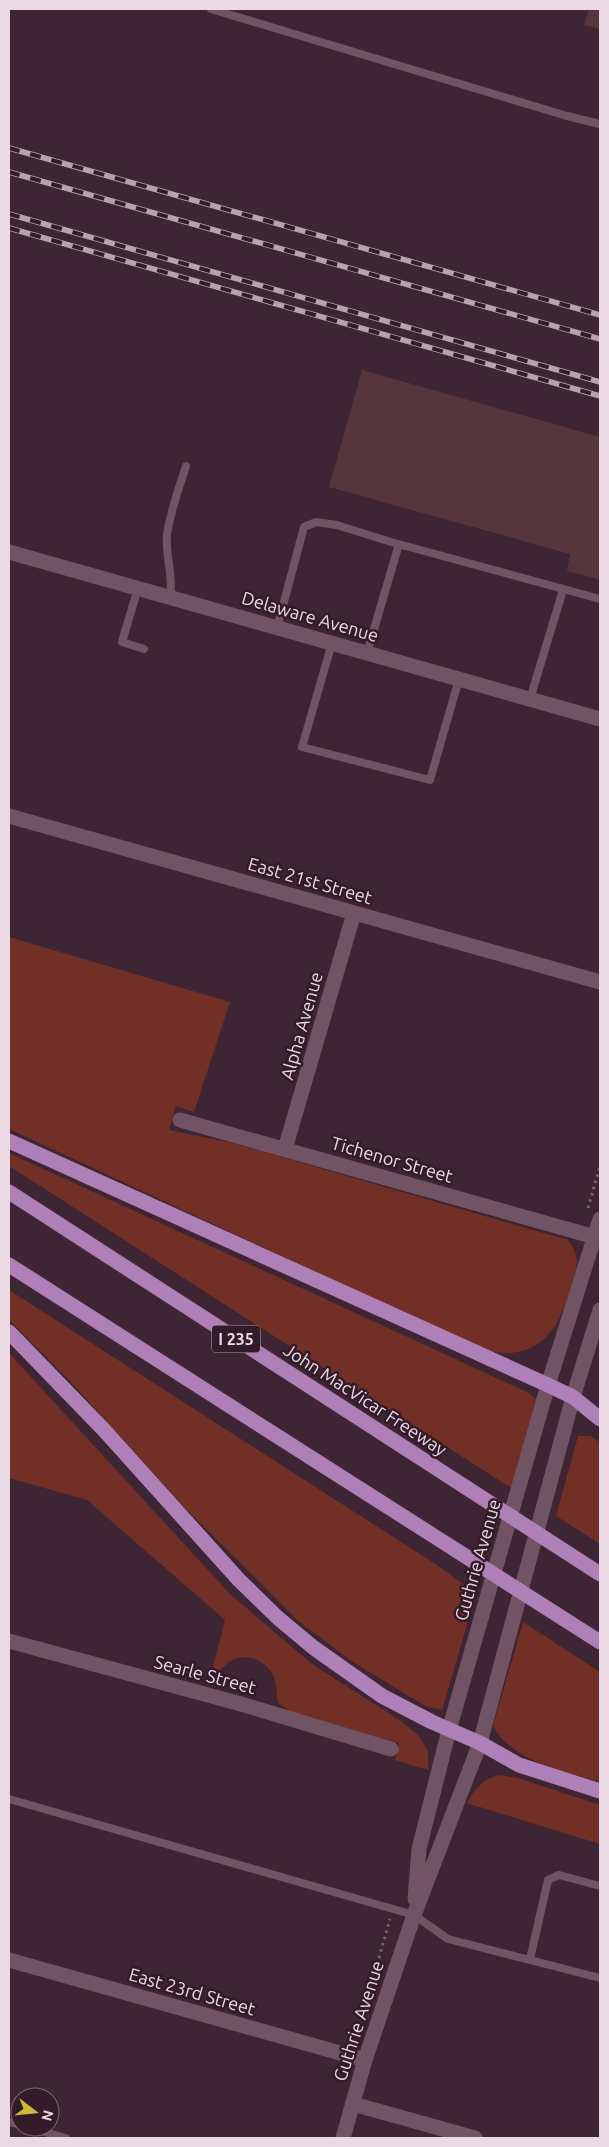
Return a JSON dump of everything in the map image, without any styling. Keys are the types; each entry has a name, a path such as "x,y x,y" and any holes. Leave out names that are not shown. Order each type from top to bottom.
{"highway":[{"path":"9,1141 548,1385 573,1397 600,1419"},
{"name":"John MacVicar Freeway","path":"9,1192 600,1574"},
{"path":"9,1265 447,1542 600,1642"},
{"path":"9,1332 104,1430 213,1552 278,1618 314,1648 382,1696 449,1730 480,1743 519,1765 600,1791"}],"main road":[{"name":"Delaware Avenue","path":"9,552 600,719"},
{"name":"East 21st Street","path":"9,816 600,982"},
{"name":"Alpha Avenue","path":"285,1150 354,913"},
{"name":"Tichenor Street","path":"180,1120 598,1238"},
{"name":"Guthrie Avenue","path":"414,1915 419,1849 449,1730 548,1385 598,1238 600,1219"},
{"name":"Guthrie Avenue","path":"343,2138 365,2060 414,1915 480,1743 573,1397 600,1310"},
{"name":"Searle Street","path":"9,1641 241,1704 391,1748"},
{"name":"East 23rd Street","path":"9,1960 365,2060"},
{"path":"352,2104 475,2138"}],"lane":[{"path":"211,9 567,116 600,124"},
{"path":"170,598 173,580 167,555 168,534 186,466"},
{"path":"278,628 304,527 316,522 337,524 399,544 600,599"},
{"path":"367,653 399,544"},
{"path":"138,588 122,642 144,649"},
{"path":"530,699 563,590"},
{"path":"332,643 302,747 430,780 459,679"},
{"path":"9,1799 414,1915 448,1939 600,1978"},
{"path":"530,1959 548,1880 559,1875 600,1886"}],"shaded area":[{"path":"9,937 230,1002 194,1112 176,1106 169,1130 233,1143 568,1240 575,1252 577,1263 566,1303 552,1330 544,1340 520,1352 486,1351 9,1129"},
{"path":"9,1153 529,1393 537,1400 511,1488 9,1166"},
{"path":"9,1290 440,1567 476,1594 442,1710 425,1706 350,1660 297,1620 183,1506 69,1380 9,1320"},
{"path":"9,1353 230,1594 312,1664 401,1721 418,1735 428,1751 428,1770 395,1760 399,1743 291,1712 278,1703 276,1683 272,1674 263,1663 257,1660 244,1657 237,1658 222,1668 209,1683 225,1620 87,1500 9,1478"},
{"path":"578,1436 590,1436 600,1442 600,1544 556,1516"},
{"path":"523,1622 600,1672 600,1782 556,1769 526,1757 502,1738 493,1726"},
{"path":"499,1775 518,1778 600,1805 600,1844 467,1803 480,1785 488,1779"}],"building":[{"path":"589,9 600,9 600,29 584,25"},
{"path":"362,370 600,437 600,580 567,571 570,554 329,487"}],"railway":[{"path":"9,148 600,315"},
{"path":"9,172 600,339"},
{"path":"9,214 600,382"},
{"path":"9,228 600,396"}]}
